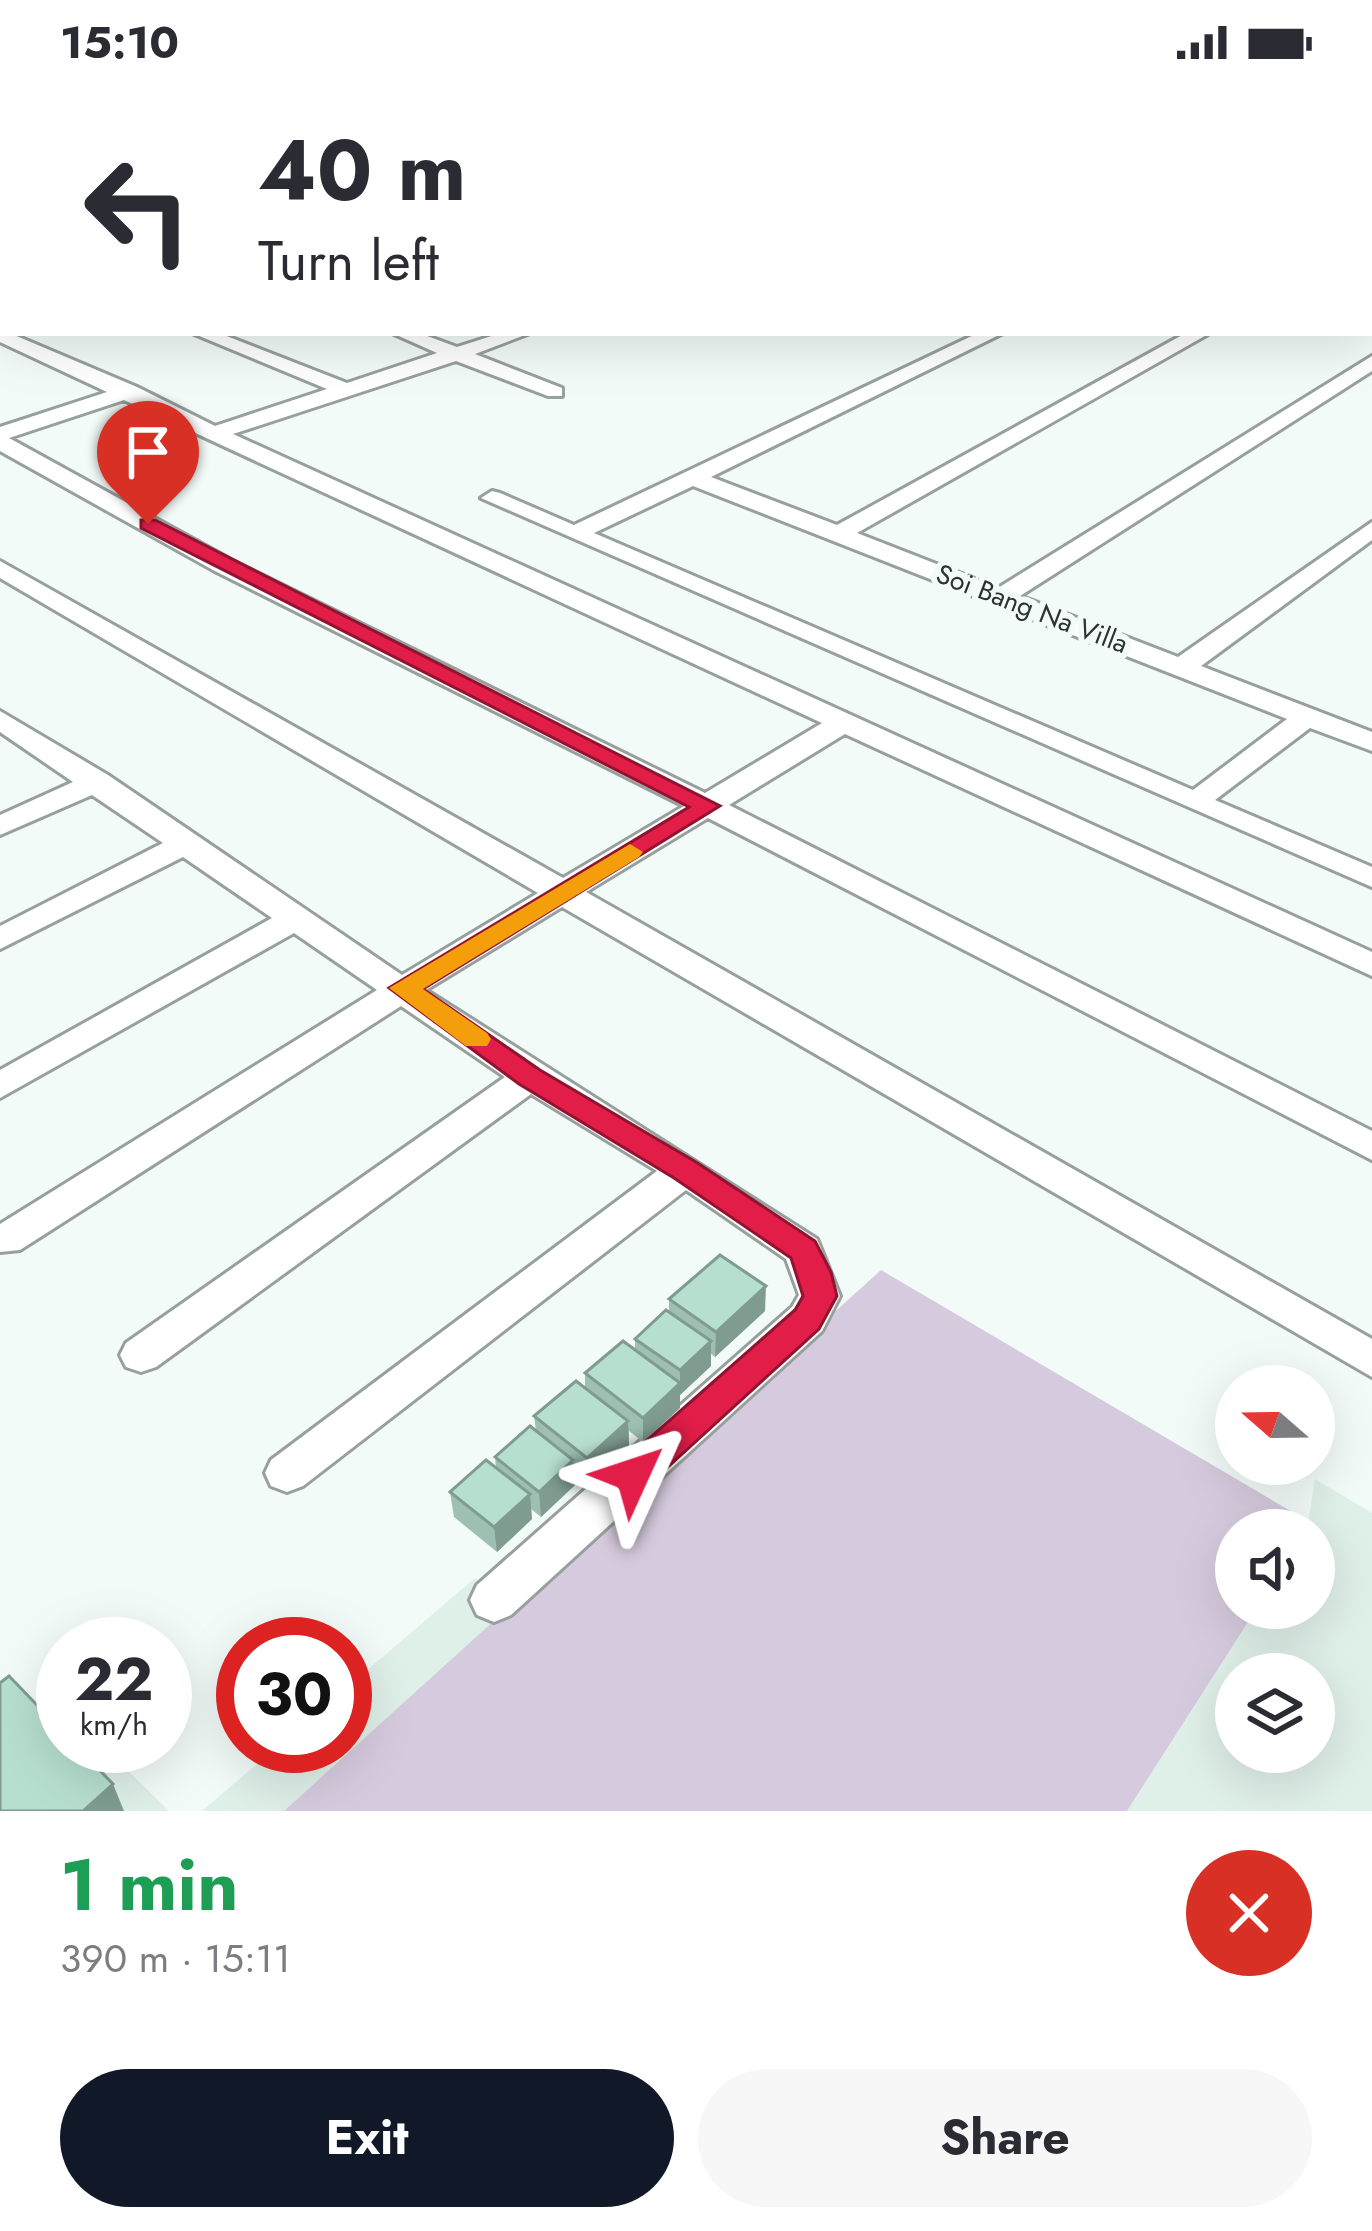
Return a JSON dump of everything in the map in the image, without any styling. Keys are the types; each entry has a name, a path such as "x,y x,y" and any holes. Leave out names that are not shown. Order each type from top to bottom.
{"street":[{"path":"2,336 1372,965"},
{"path":"210,336 346,390"},
{"path":"411,336 555,392"},
{"path":"214,433 511,336"},
{"path":"576,533 987,336"},
{"path":"839,535 1195,336"},
{"path":"1001,597 1372,362"},
{"path":"0,438 130,392"},
{"path":"0,438 222,565 708,806 1372,1147"},
{"name":"Soi Bang Na Villa","path":"691,477 1372,742"},
{"path":"492,498 1372,878"},
{"path":"1182,667 1372,529"},
{"path":"0,568 1372,1360"},
{"path":"1206,793 1308,716"},
{"path":"1,721 530,1077 685,1170 803,1250 820,1296 807,1319 494,1600"},
{"path":"6,1239 403,988 844,722"},
{"path":"0,826 98,782"},
{"path":"0,939 187,843"},
{"path":"0,1086 294,919"},
{"path":"141,1355 530,1077"},
{"path":"287,1473 685,1170"}],"shaded area":[{"path":"881,1270 1215,1467 1215,1485 1246,1485 1287,1509 1215,1509 1215,1629 1244,1629 1228,1653 1215,1653 1215,1674 1127,1811 284,1811 326,1773 372,1773 372,1731"},
{"path":"1314,1485 1325,1485 1372,1513 1372,1811 1127,1811 1215,1674 1215,1773 1335,1773 1335,1653 1228,1653 1244,1629 1335,1629 1335,1509 1310,1509"},
{"path":"475,1578 505,1614 372,1733 372,1666"},
{"path":"36,1713 36,1773 130,1773 169,1811 0,1811 0,1746"},
{"path":"246,1773 327,1773 284,1811 202,1811"}],"building":[{"path":"720,1255 766,1286 716,1332 669,1299"},
{"path":"666,1310 711,1341 680,1370 635,1339"},
{"path":"623,1341 680,1383 643,1418 585,1373"},
{"path":"576,1381 628,1421 587,1458 534,1416"},
{"path":"530,1426 573,1460 539,1492 495,1457"},
{"path":"486,1460 530,1494 494,1527 450,1492"},
{"path":"9,1676 36,1704 36,1773 102,1773 113,1784 83,1811 0,1811 0,1683"}],"slow traffic":[{"path":"476,1039 403,988 630,852"}],"route":[{"path":"148,524 708,806 403,988 530,1077 685,1170 803,1250 815,1272 820,1296 807,1319 633,1475"}]}
